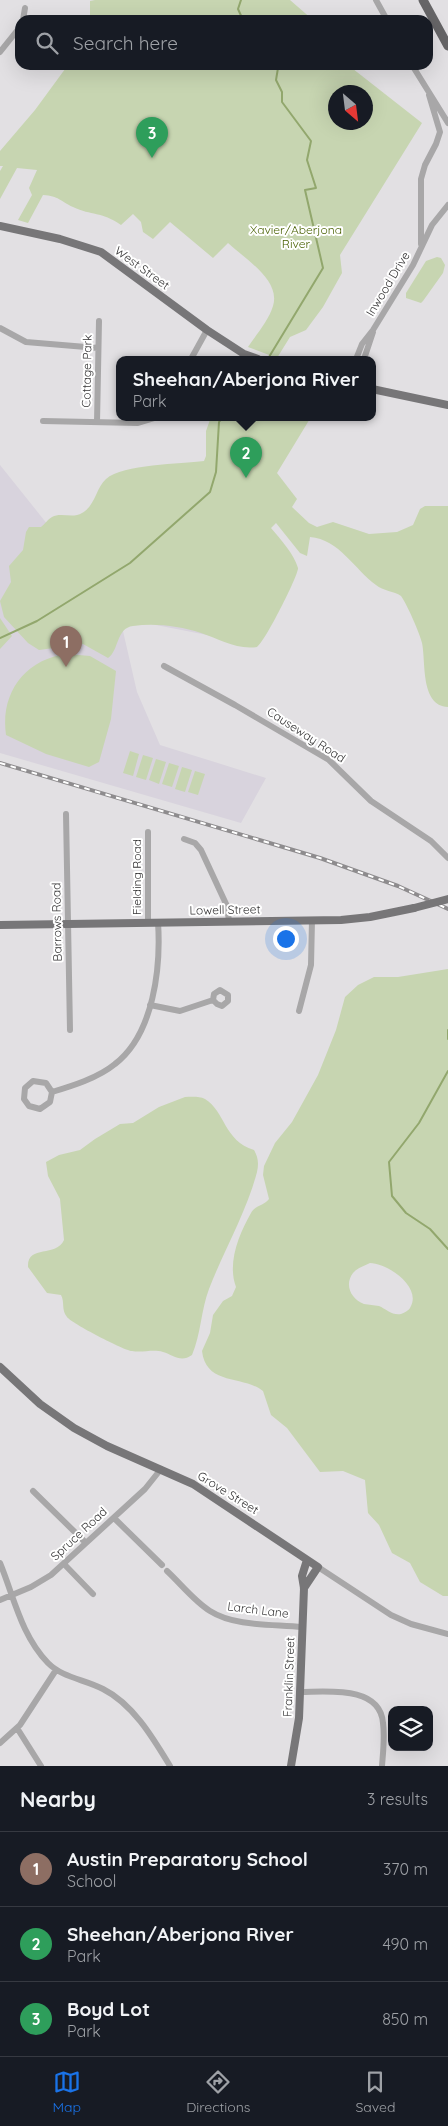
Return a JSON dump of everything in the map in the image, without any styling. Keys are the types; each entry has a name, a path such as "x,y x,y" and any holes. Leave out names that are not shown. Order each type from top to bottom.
{"highway":[{"path":"424,0 432,15"},
{"path":"433,17 448,46"}],"main road":[{"name":"West Street","path":"0,226 60,239 100,252 206,330 250,356"},
{"path":"376,389 448,405"},
{"name":"Lowell Street","path":"0,925 365,918 448,899"},
{"name":"Grove Street","path":"0,1367 40,1404 65,1423 107,1446 162,1469 214,1496 318,1568"},
{"name":"Franklin Street","path":"291,1766 298,1732 304,1588 302,1576 307,1560"},
{"path":"304,1588 318,1568"}],"street":[{"path":"376,0 385,15"},
{"path":"24,15 25,8"},
{"path":"0,52 15,33"},
{"name":"Inwood Drive","path":"415,70 448,124"},
{"name":"Inwood Drive","path":"421,248 421,179 425,165 440,132 429,94"},
{"name":"Inwood Drive","path":"357,356 362,344 373,330 413,265 432,226 448,204"},
{"name":"Cottage Park","path":"97,422 99,321"},
{"path":"0,328 18,339 35,344 98,348"},
{"path":"193,356 206,330"},
{"name":"Inwood Drive","path":"365,356 373,330"},
{"path":"43,421 144,421"},
{"name":"Causeway Road","path":"164,666 235,704 329,760 371,801 431,841 448,858"},
{"name":"Barrows Road","path":"66,814 70,1030"},
{"name":"Fielding Road","path":"148,832 148,922"},
{"path":"184,839 194,842 200,848 227,906 229,921"},
{"path":"299,1011 311,964 312,920"},
{"path":"52,1092 102,1072 117,1063 134,1042 150,1005 158,972 158,922"},
{"path":"150,1005 180,1011 213,1000"},
{"path":"36,1080 46,1083 52,1092 50,1102 40,1109 31,1108 24,1099 25,1088 36,1080"},
{"name":"Spruce Road","path":"0,1600 35,1585 64,1564 145,1489 162,1469"},
{"path":"33,1491 86,1543"},
{"path":"114,1518 162,1565"},
{"path":"0,1563 18,1614 37,1647 56,1670 68,1677 101,1688 116,1697 145,1729 170,1766"},
{"path":"64,1564 93,1594"},
{"name":"Grove Street","path":"318,1568 396,1618 448,1634"},
{"name":"Larch Lane","path":"167,1571 204,1606 220,1616 238,1621 302,1627"},
{"path":"0,1743 17,1728 56,1670"},
{"path":"300,1692 351,1693 372,1701 383,1721 382,1766"},
{"path":"17,1728 41,1766"}],"shaded area":[{"path":"0,465 60,540 243,642 120,618 137,692 160,745 266,778 241,823 0,753"}],"green space":[{"path":"290,0 307,15 90,15 90,1"},
{"name":"Xavier/Aberjona River","path":"64,70 354,70 422,123 340,255 342,273 323,307 306,330 290,337 278,356 272,356 248,347 271,311 274,296 272,287 267,279 252,263 228,243 213,258 170,222 153,239 143,232 141,222 133,214 121,225 108,218 80,210 56,198 43,195 28,223 18,220 32,195 29,188 37,170 17,168 0,199 0,171 3,166 0,166 0,151 35,110"},
{"path":"437,257 441,258 445,265 443,273 423,301 421,303 406,298 406,293 426,261"},
{"path":"210,421 309,421 277,473 297,499 292,507 309,523 317,527 333,522 369,534 397,532 413,525 420,509 425,506 448,506 448,707 439,705 429,691 421,639 401,596 379,587 368,579 346,556 330,543 310,537 307,556 300,553 276,523 271,528 290,552 298,568 281,608 257,647 242,647 201,633 167,626 150,625 133,626 123,631 112,655 108,658 83,644 39,650 28,643 4,617 0,601 11,582 9,566 23,550 26,532 29,527 41,527 51,518 59,515 78,515 82,513 90,506 106,479 114,474 138,468 204,461 206,456 206,431"},
{"path":"0,618 12,636 0,649"},
{"path":"67,654 90,656 116,671 111,719 99,762 89,767 46,754 6,735 7,705 18,681 39,663 52,657"},
{"path":"130,751 139,754 133,776 123,773"},
{"path":"143,755 153,758 146,780 136,777"},
{"path":"156,759 166,762 159,784 149,780"},
{"path":"169,763 179,766 172,787 162,784"},
{"path":"182,767 192,770 185,792 175,789"},
{"path":"195,771 205,774 198,795 188,792"},
{"path":"448,969 448,1596 443,1596 420,1582 410,1563 392,1553 379,1525 368,1513 365,1480 343,1471 320,1472 287,1428 271,1415 263,1391 255,1386 218,1375 210,1370 205,1362 202,1351 210,1333 213,1315 223,1301 232,1296 236,1287 233,1268 242,1230 252,1211 269,1199 263,1175 264,1166 275,1143 292,1122 318,1075 336,1030 345,997 358,985 374,977 398,977","holes":["370,1263 377,1264 394,1272 408,1285 412,1292 413,1300 410,1308 405,1312 395,1314 379,1306 359,1302 352,1295 349,1282 353,1273"]},
{"path":"185,1097 203,1098 212,1104 236,1140 254,1150 258,1166 253,1187 209,1289 192,1355 177,1358 159,1351 127,1350 78,1325 65,1314 61,1295 47,1293 28,1267 32,1256 55,1249 64,1240 60,1199 48,1176 46,1162 59,1155 80,1150 120,1124 133,1123 159,1107"}],"waterway":[{"path":"241,0 238,9 241,15"},
{"path":"270,356 323,268 305,190 316,188 307,160 311,141 282,102 282,92 276,80 278,70"},
{"path":"0,638 37,621 130,563 210,492 216,472 220,421"},
{"path":"448,1030 448,1039"},
{"path":"448,1071 419,1123 389,1162 392,1196 406,1213 430,1229 448,1249"}],"railway":[{"path":"0,763 320,858 398,886 448,909"}],"place":[{"name":"Boyd Lot","path":"152,158"},
{"name":"Sheehan/Aberjona River","path":"246,478"},
{"name":"Austin Preparatory School","path":"66,667"}]}
